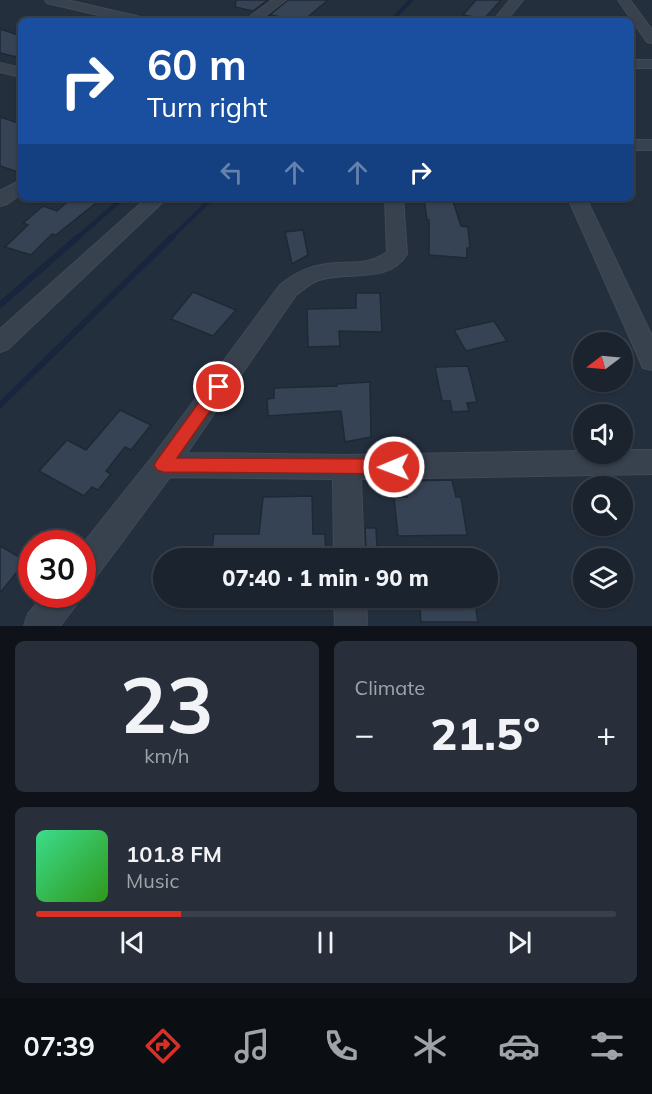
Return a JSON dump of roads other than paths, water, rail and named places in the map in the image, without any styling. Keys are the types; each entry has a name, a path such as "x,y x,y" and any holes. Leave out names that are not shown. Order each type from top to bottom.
{"street":[{"path":"51,0 127,18"},
{"path":"254,18 280,0"},
{"path":"502,18 517,0"},
{"path":"624,0 652,39"},
{"path":"634,64 652,64"},
{"path":"0,67 18,72"},
{"path":"634,145 652,145"},
{"path":"0,343 155,201"},
{"path":"96,552 163,465 288,290 301,279 318,272 377,267 388,263 397,254 394,201"},
{"path":"578,201 652,361"},
{"path":"163,465 347,468 652,462"},
{"path":"347,468 349,548"},
{"path":"40,626 54,608"},
{"path":"350,608 351,626"}],"waterway":[{"path":"394,18 411,0"},
{"path":"76,239 120,201"},
{"path":"170,239 209,201"},
{"path":"0,305 78,237"},
{"path":"0,405 172,237"}]}
